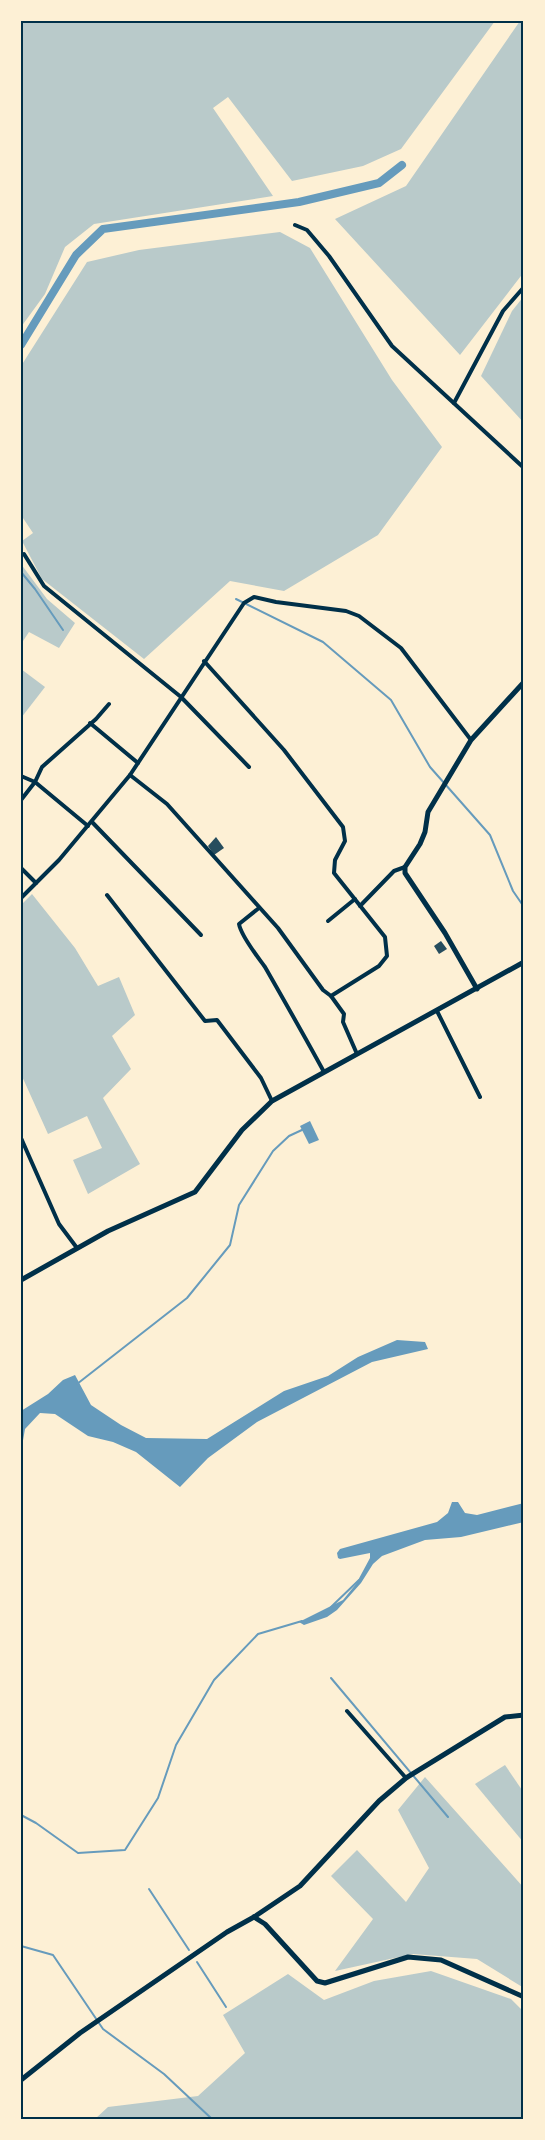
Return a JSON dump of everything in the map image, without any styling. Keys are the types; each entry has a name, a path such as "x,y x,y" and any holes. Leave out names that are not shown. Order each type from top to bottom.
{"main road":[{"path":"477,989 445,933 405,873 405,867 420,844 425,832 428,812 471,740 524,682"},
{"path":"21,1280 108,1231 195,1192 242,1130 272,1101 524,962"},
{"path":"21,2080 80,2033 227,1932 300,1886 379,1801 406,1778 505,1717 524,1715"},
{"path":"254,1917 265,1924 317,1981 325,1983 408,1957 441,1960 524,1997"}],"street":[{"path":"295,225 306,230 329,256 392,346 524,468"},
{"path":"454,403 503,311 524,287"},
{"path":"24,554 44,586 181,697 249,766"},
{"path":"21,898 59,860 130,775 244,603 254,597 346,611 359,616 400,648 471,740"},
{"path":"204,661 284,750 343,827 345,841 335,860 334,873 385,937 387,956 379,966 331,996"},
{"path":"21,800 35,782 42,767 109,704"},
{"path":"90,723 139,763"},
{"path":"130,775 167,804 294,948 323,990 331,996 344,1014 343,1022 357,1054"},
{"path":"21,776 35,782 88,826"},
{"path":"92,822 201,935"},
{"path":"360,906 394,871 405,867"},
{"path":"21,868 36,883"},
{"path":"107,895 205,1021 217,1020 261,1078 272,1101"},
{"path":"328,921 355,899"},
{"path":"259,908 238,924 240,932 251,944 289,1007 324,1072"},
{"path":"437,1011 480,1097"},
{"path":"21,1138 59,1224 77,1248"},
{"path":"347,1711 406,1778"}],"shaded area":[{"path":"21,21 495,21 401,149 363,166 292,181 228,97 213,108 273,196 94,224 65,247 45,294 21,327"},
{"path":"520,21 524,21 524,272 460,355 335,219 406,186"},
{"path":"280,232 310,248 392,380 442,447 378,535 284,591 230,581 144,659 42,579 22,541 33,533 21,515 21,366 87,262 139,250"},
{"path":"524,296 524,423 481,376 512,311"},
{"path":"21,564 47,599 75,623 59,648 29,632 21,644"},
{"path":"21,669 45,687 21,718"},
{"path":"32,894 75,948 98,986 119,977 135,1015 112,1036 131,1069 103,1098 140,1164 88,1194 73,1160 102,1148 87,1116 48,1134 21,1074 21,905"},
{"path":"505,1765 524,1793 524,1843 475,1784"},
{"path":"425,1777 524,1888 524,1988 477,1959 413,1954 335,1971 373,1919 331,1876 357,1850 406,1902 429,1868 398,1810"},
{"path":"431,1971 511,1999 524,2012 524,2119 95,2119 108,2107 198,2096 245,2053 223,2015 288,1974 324,2000 374,1981"}],"water":[{"path":"310,1121 319,1140 309,1144 300,1126"},
{"path":"397,1340 425,1342 428,1349 372,1362 257,1422 208,1458 180,1487 136,1452 113,1442 88,1436 55,1414 40,1413 25,1429 21,1452 21,1411 48,1394 63,1380 75,1375 91,1405 146,1438 207,1439 284,1391 328,1376 358,1357"},
{"path":"452,1502 458,1502 465,1513 477,1515 524,1503 524,1522 461,1537 425,1540 382,1556 337,1610 327,1617 304,1625 299,1622 343,1600 356,1584 370,1558 370,1553 340,1559 337,1553 340,1549 437,1522 448,1513"}],"building":[{"path":"216,837 224,848 214,855 208,846"},
{"path":"441,941 447,949 439,954 434,946"}],"waterway":[{"path":"21,345 76,255 103,229 299,202 379,183 402,165"},
{"path":"21,572 63,630"},
{"path":"236,599 323,642 391,700 430,767 490,835 513,891 524,907"},
{"path":"77,1384 187,1298 230,1245 239,1205 273,1151 289,1136 304,1129"},
{"path":"331,1607 359,1580"},
{"path":"21,1815 78,1853 125,1850 158,1798 176,1745 214,1680 258,1634 302,1621"},
{"path":"331,1678 448,1817"},
{"path":"149,1889 189,1950"},
{"path":"21,1946 53,1955 103,2029 164,2074 212,2119"},
{"path":"197,1962 226,2007"}]}
